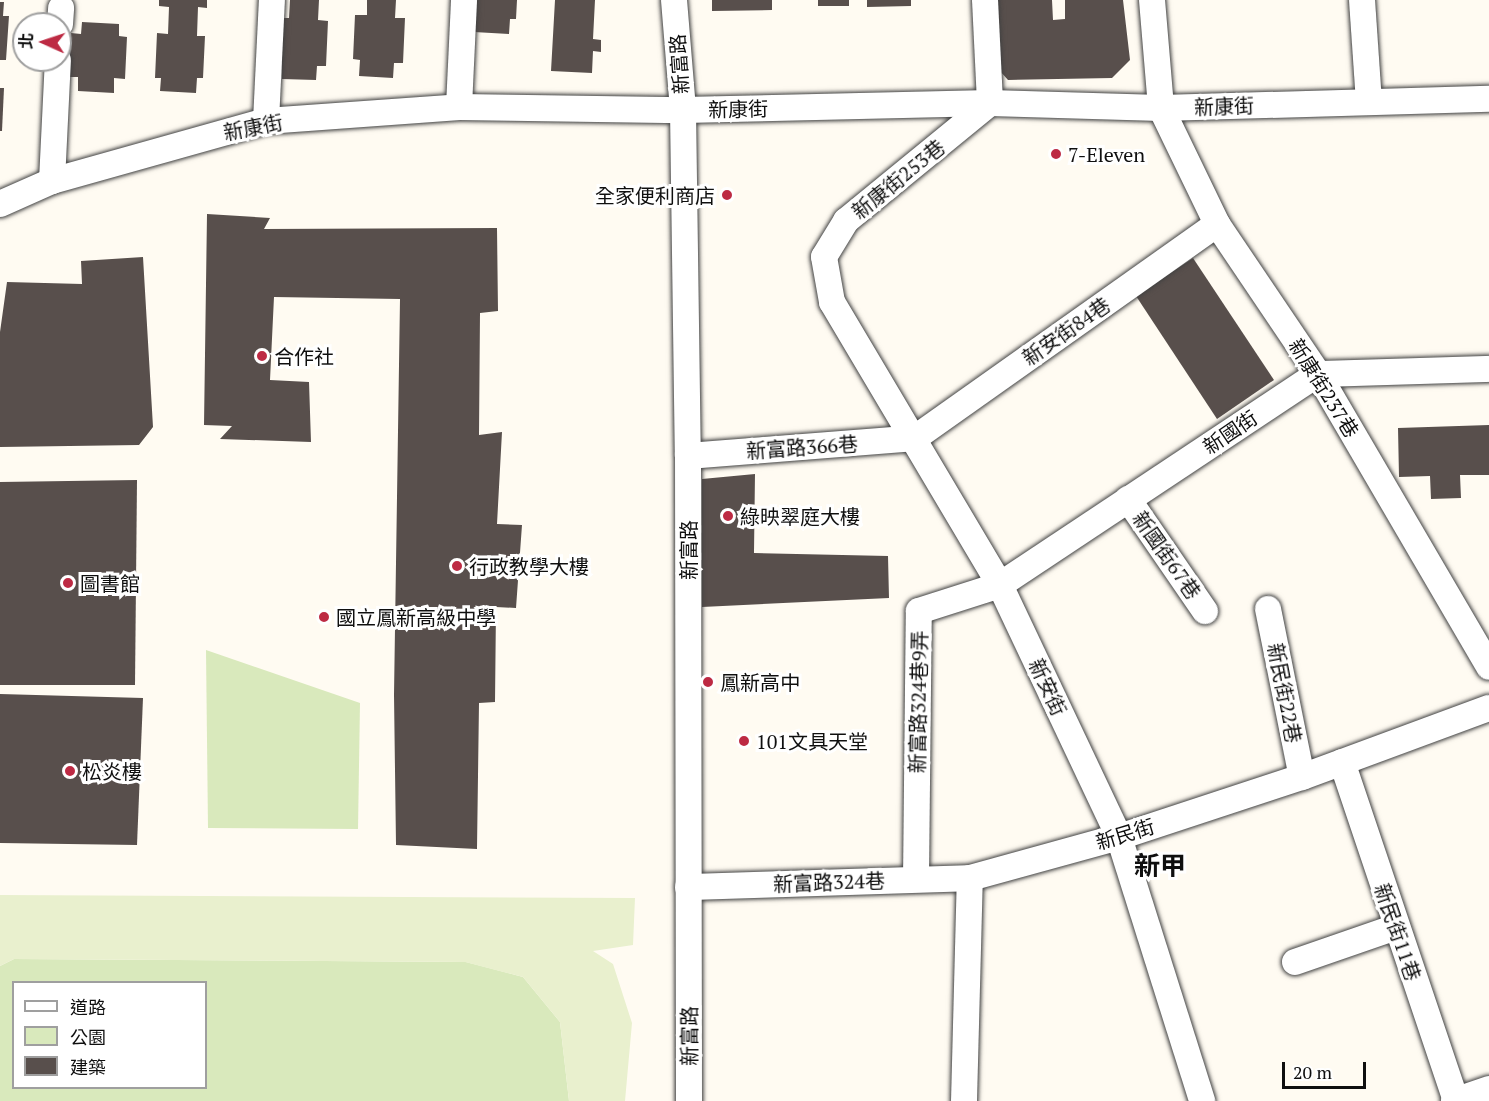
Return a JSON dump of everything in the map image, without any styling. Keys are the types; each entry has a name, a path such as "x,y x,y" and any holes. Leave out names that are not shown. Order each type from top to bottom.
{"street":[{"path":"266,121 272,0"},
{"path":"459,106 464,0"},
{"name":"新富路","path":"674,0 682,110 688,456 689,1101"},
{"path":"985,0 990,103"},
{"path":"1152,0 1161,108"},
{"path":"1362,0 1369,102"},
{"path":"52,181 57,72"},
{"name":"新康街","path":"0,204 52,181 266,121 459,106 682,110 990,103 1161,108 1489,99"},
{"name":"新康街253巷","path":"832,302 824,257 846,221 990,103"},
{"name":"新康街237巷","path":"1161,108 1217,224 1318,374 1489,667"},
{"name":"新安街84巷","path":"915,438 1217,224"},
{"name":"新安街","path":"832,302 915,438 1000,585 1119,837 1202,1101"},
{"path":"1318,374 1489,369"},
{"name":"新國街","path":"1000,585 1318,374"},
{"name":"新富路366巷","path":"688,456 915,438"},
{"name":"新國街67巷","path":"1128,500 1205,611"},
{"name":"新富路324巷9弄","path":"916,879 919,611 1000,585"},
{"name":"新民街22巷","path":"1268,609 1302,777"},
{"name":"新民街","path":"970,878 1119,837 1302,777 1489,708"},
{"name":"新民街11巷","path":"1342,762 1455,1101"},
{"path":"964,1101 970,878"},
{"name":"新富路324巷","path":"688,887 970,878"},
{"path":"1295,962 1396,927"},
{"path":"1455,1101 1489,1089"}],"green space":[{"path":"206,650 360,703 358,829 208,828"},
{"path":"0,895 635,898 633,945 593,951 613,964 632,1023 625,1101 569,1101 560,1022 523,977 465,962 14,959 0,966"},
{"path":"14,959 466,962 523,977 560,1022 569,1101 0,1101 0,966"}],"building":[{"path":"159,0 207,0 207,8 198,7 197,36 205,36 203,78 197,78 196,93 160,91 161,78 155,78 157,33 168,34 169,7 159,6"},
{"path":"290,0 319,0 318,20 328,21 326,66 317,66 316,80 282,79 282,63 275,62 278,18 289,18"},
{"path":"367,0 396,0 395,18 405,18 403,63 394,63 393,78 359,76 360,60 353,59 355,15 367,15"},
{"path":"469,0 517,0 516,19 510,19 509,34 474,32"},
{"path":"555,0 595,0 593,39 601,40 601,52 593,51 592,73 551,71"},
{"path":"712,0 772,0 772,10 712,11"},
{"path":"818,0 849,0 849,6 818,6"},
{"path":"867,0 911,0 911,6 867,7"},
{"path":"989,0 1052,0 1053,20 1065,19 1065,0 1123,0 1130,60 1112,78 1008,80 992,62"},
{"path":"0,2 4,2 3,16 9,16 6,60 0,60"},
{"path":"82,22 119,24 119,36 127,37 125,79 114,78 114,93 78,91 78,77 69,77 69,72 72,72 72,33 81,34"},
{"path":"0,88 4,88 2,131 0,131"},
{"name":"行政教學大樓","path":"207,214 270,218 264,229 497,228 498,311 480,313 479,435 502,432 497,524 522,525 516,608 496,607 495,702 479,703 477,849 396,845 394,695 400,299 274,297 270,380 309,382 311,442 220,439 232,426 204,425"},
{"path":"143,257 153,427 139,445 0,447 0,332 7,282 82,284 81,261"},
{"path":"1193,258 1274,380 1217,419 1136,296"},
{"path":"1489,425 1489,475 1460,475 1461,498 1431,499 1430,476 1399,477 1398,428"},
{"name":"綠映翠庭大樓","path":"755,474 754,553 888,556 889,598 702,607 702,479"},
{"name":"圖書館","path":"137,480 135,685 0,685 0,482"},
{"name":"松炎樓","path":"0,694 143,698 137,845 0,843"}],"place":[{"name":"7-Eleven","path":"1056,154"},
{"name":"全家便利商店","path":"727,195"},
{"name":"合作社","path":"262,356"},
{"name":"綠映翠庭大樓","path":"728,516"},
{"name":"行政教學大樓","path":"457,566"},
{"name":"圖書館","path":"68,583"},
{"name":"國立鳳新高級中學","path":"324,617"},
{"name":"鳳新高中","path":"708,682"},
{"name":"101文具天堂","path":"744,741"},
{"name":"松炎樓","path":"70,771"}],"district":[{"name":"新甲","path":"1160,866"}]}
